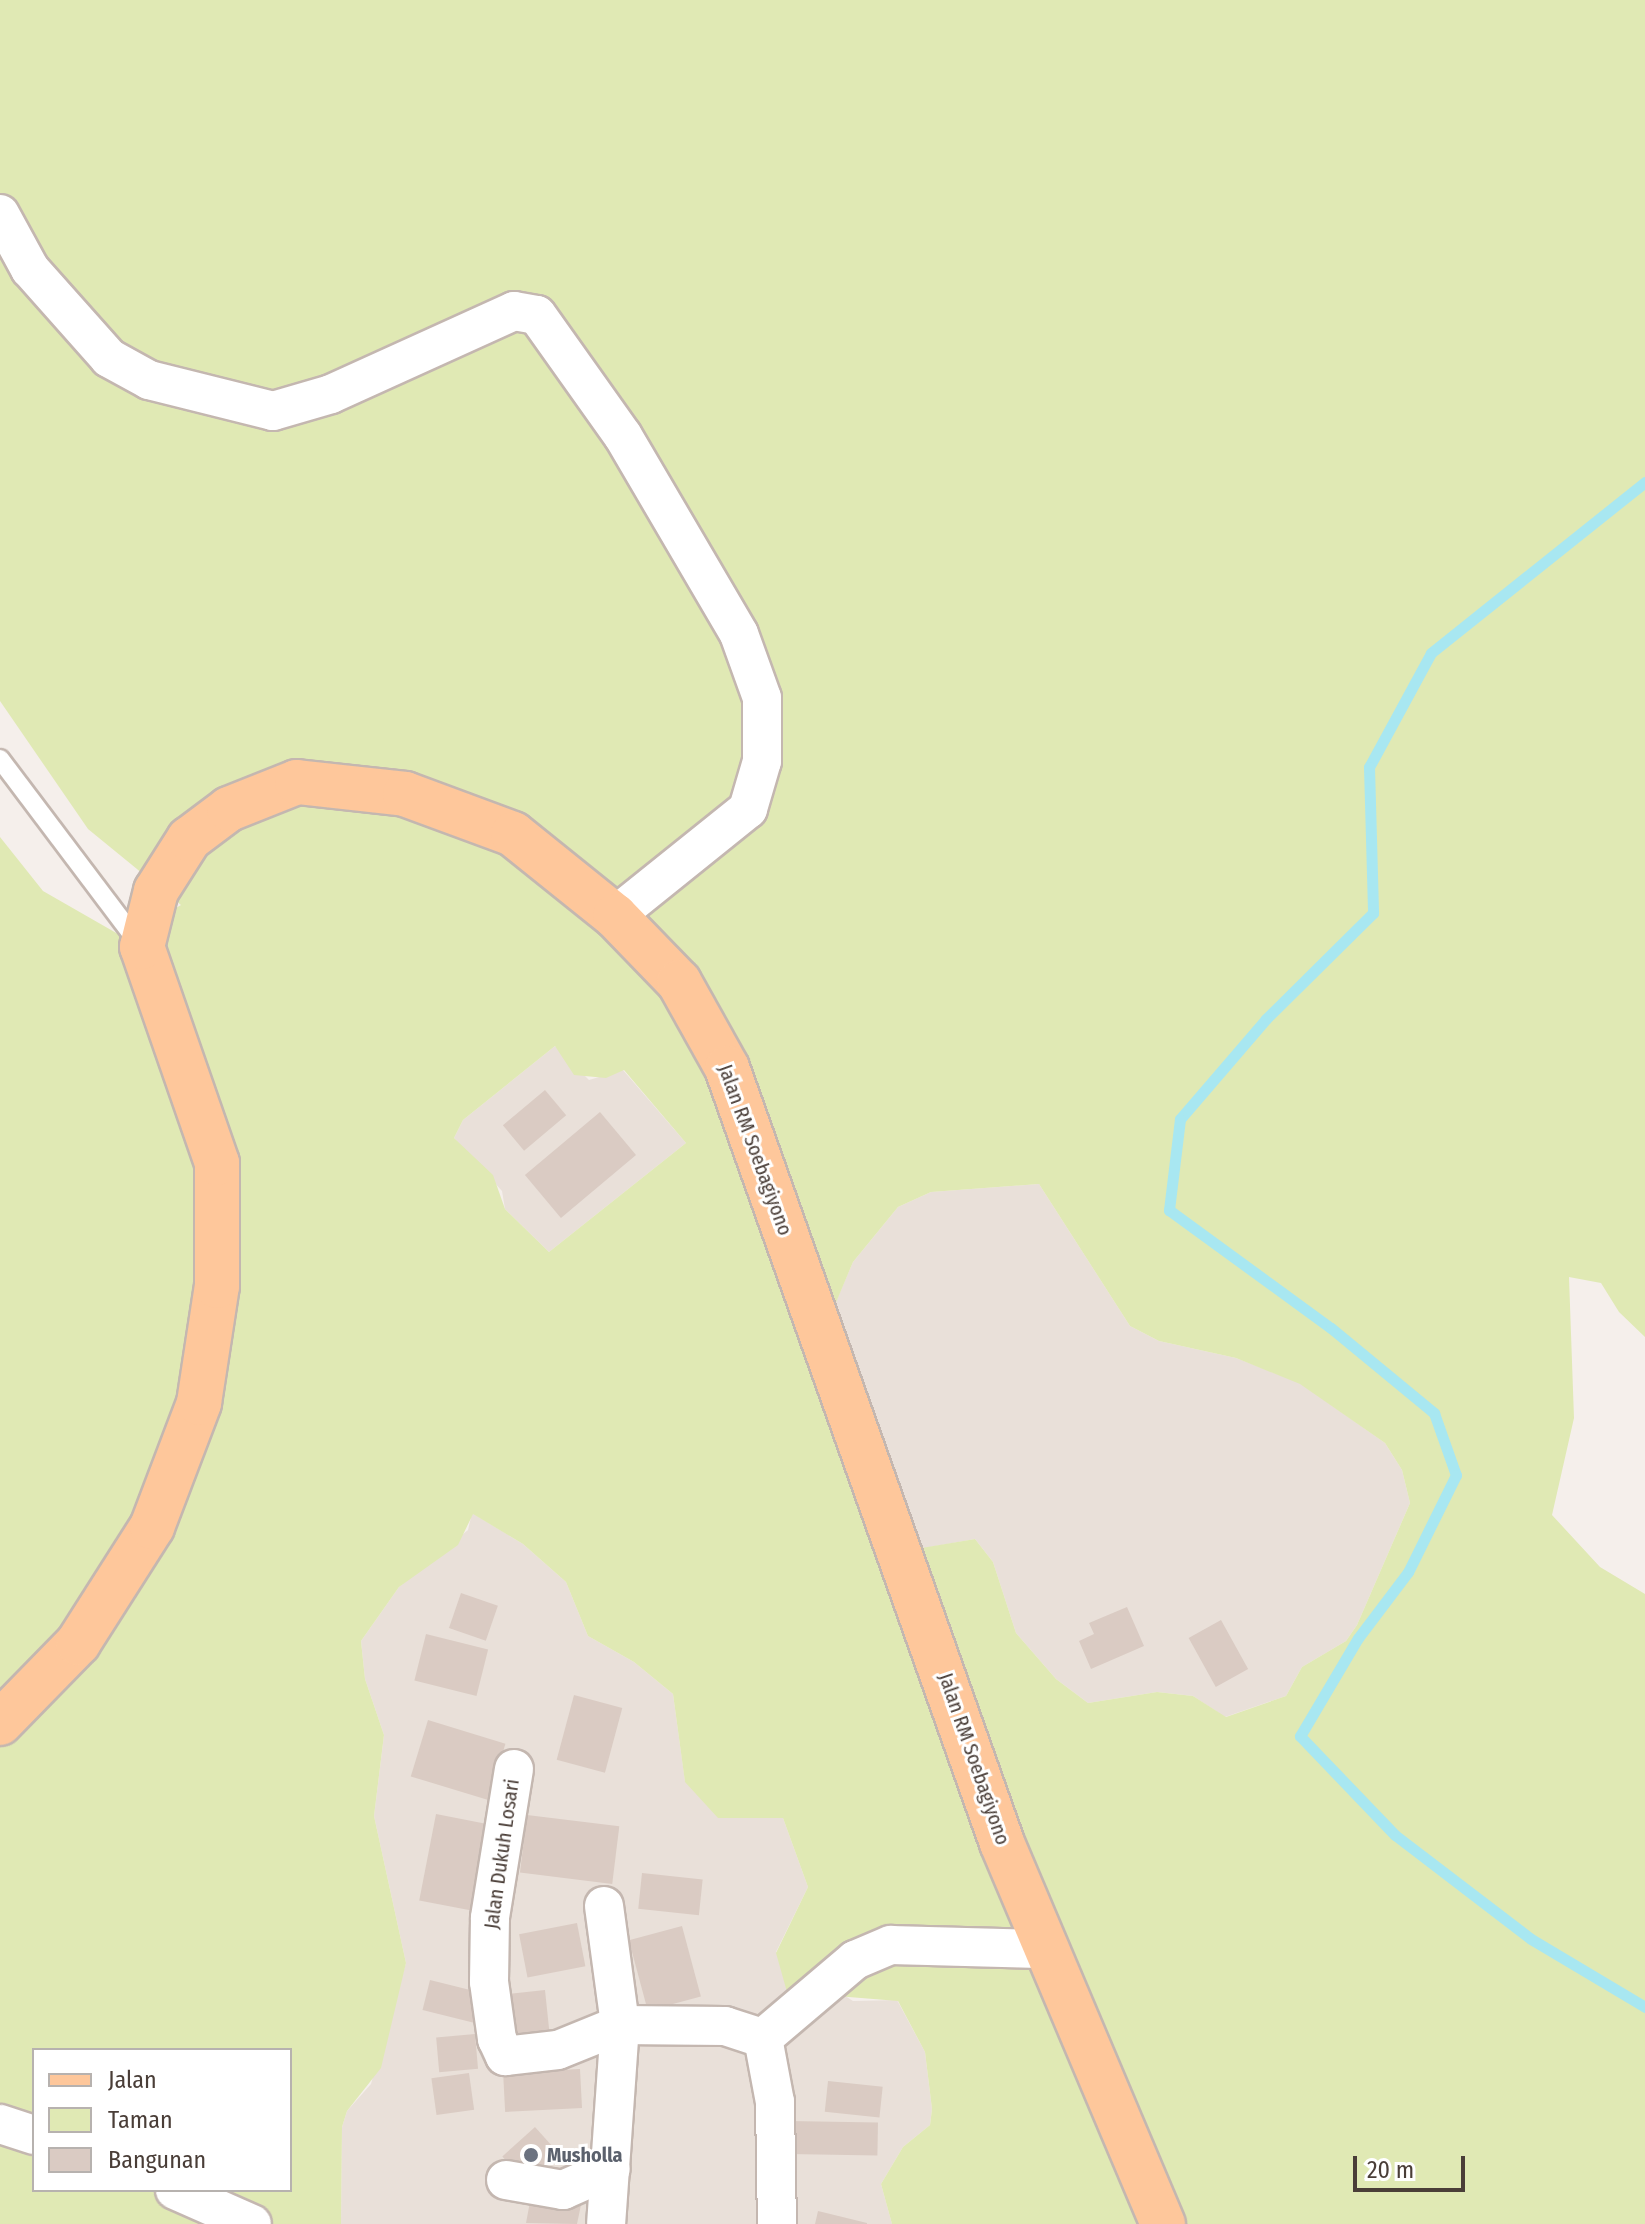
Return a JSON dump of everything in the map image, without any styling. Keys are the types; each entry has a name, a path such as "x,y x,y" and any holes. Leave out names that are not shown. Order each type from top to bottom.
{"main road":[{"name":"Jalan RM Soebagiyono","path":"142,947 156,891 189,839 229,809 297,782 405,794 513,834 615,916 679,982 727,1068 1002,1843 1163,2224"},
{"path":"0,1723 78,1643 152,1527 199,1403 217,1286 217,1163 142,947"}],"street":[{"path":"0,214 30,269 109,358 149,380 273,411 331,394 514,311 537,315 623,436 739,634 762,698 762,761 748,809 615,916"},
{"name":"Jalan Dukuh Losari","path":"514,1769 490,1918 489,1982 497,2039 505,2056 558,2050 620,2025 725,2026 763,2038"},
{"path":"604,1906 620,2025 606,2224"},
{"path":"777,2224 775,2102 763,2038 855,1960 891,1945 1049,1949"},
{"path":"0,2124 32,2134"},
{"path":"506,2180 563,2190 611,2169"},
{"path":"180,2192 252,2224"}],"lane":[{"path":"0,759 142,947"}],"shaded area":[{"path":"555,1046 589,1080 623,1070 686,1143 549,1252 505,1209 502,1191 454,1138 463,1120"},
{"path":"1039,1184 1130,1326 1159,1341 1236,1358 1300,1383 1385,1443 1402,1470 1410,1503 1357,1625 1346,1641 1302,1667 1286,1696 1225,1717 1193,1696 1157,1692 1088,1703 1056,1679 1016,1633 993,1562 975,1539 880,1556 813,1355 853,1262 898,1207 931,1192"},
{"path":"472,1513 523,1544 566,1582 588,1636 634,1662 673,1694 685,1781 783,1818 808,1887 776,1952 853,2001 897,2000 925,2052 932,2109 930,2125 903,2147 881,2184 892,2224 341,2224 342,2127 347,2111 371,2084 406,1963 374,1816 384,1735 365,1679 361,1641 399,1587 468,1530"}],"green space":[{"path":"0,0 1645,0 1645,1337 1619,1312 1601,1283 1569,1277 1574,1418 1552,1515 1600,1567 1645,1594 1645,2224 892,2224 881,2184 903,2147 930,2125 932,2109 925,2052 898,2001 787,1992 776,1953 808,1887 783,1818 718,1818 685,1782 673,1694 634,1662 588,1636 566,1582 523,1544 473,1514 458,1545 399,1587 361,1641 365,1679 384,1735 374,1816 406,1963 381,2068 347,2111 342,2127 341,2224 0,2224 0,837 43,891 125,938 181,905 88,829 0,701","holes":["555,1046 574,1075 606,1078 624,1070 686,1143 549,1252 505,1209 493,1175 454,1138 463,1120","1039,1184 1130,1326 1159,1341 1236,1358 1300,1384 1385,1443 1402,1470 1410,1503 1357,1625 1346,1641 1302,1667 1286,1696 1226,1717 1193,1696 1157,1692 1088,1703 1056,1679 1016,1633 993,1562 975,1539 880,1555 814,1355 853,1262 898,1207 931,1192"]}],"building":[{"path":"545,1090 566,1115 524,1151 503,1125"},
{"path":"600,1112 636,1155 561,1218 525,1175"},
{"path":"461,1593 498,1606 486,1641 449,1628"},
{"path":"1127,1607 1144,1646 1091,1669 1079,1641 1094,1634 1089,1623"},
{"path":"1221,1620 1248,1669 1216,1687 1189,1638"},
{"path":"426,1634 488,1649 476,1696 414,1681"},
{"path":"574,1695 622,1708 605,1773 557,1760"},
{"path":"428,1720 505,1744 488,1800 411,1776"},
{"path":"436,1814 487,1824 470,1910 419,1900"},
{"path":"527,1815 619,1826 612,1884 520,1873"},
{"path":"642,1873 703,1879 699,1915 638,1909"},
{"path":"577,1923 585,1966 527,1977 519,1934"},
{"path":"682,1926 701,1997 648,2011 629,1940"},
{"path":"430,1980 485,1994 478,2024 423,2010"},
{"path":"545,1990 550,2034 510,2038 505,1994"},
{"path":"475,2034 478,2069 439,2072 436,2037"},
{"path":"580,2069 582,2108 505,2112 503,2073"},
{"path":"469,2073 474,2110 437,2115 431,2078"},
{"path":"828,2081 883,2087 879,2118 825,2112"},
{"path":"788,2121 878,2123 877,2156 787,2154"},
{"name":"Musholla","path":"535,2127 559,2154 526,2183 502,2156"},
{"path":"532,2191 582,2200 577,2224 526,2223"},
{"path":"818,2211 867,2223 867,2224 815,2224"}],"waterway":[{"path":"1645,482 1431,653 1369,767 1373,913 1266,1019 1180,1119 1169,1210 1331,1328 1434,1413 1456,1475 1408,1572 1358,1638 1300,1736 1395,1835 1531,1939 1645,2007"}],"place":[{"name":"Musholla","path":"531,2155"}]}
